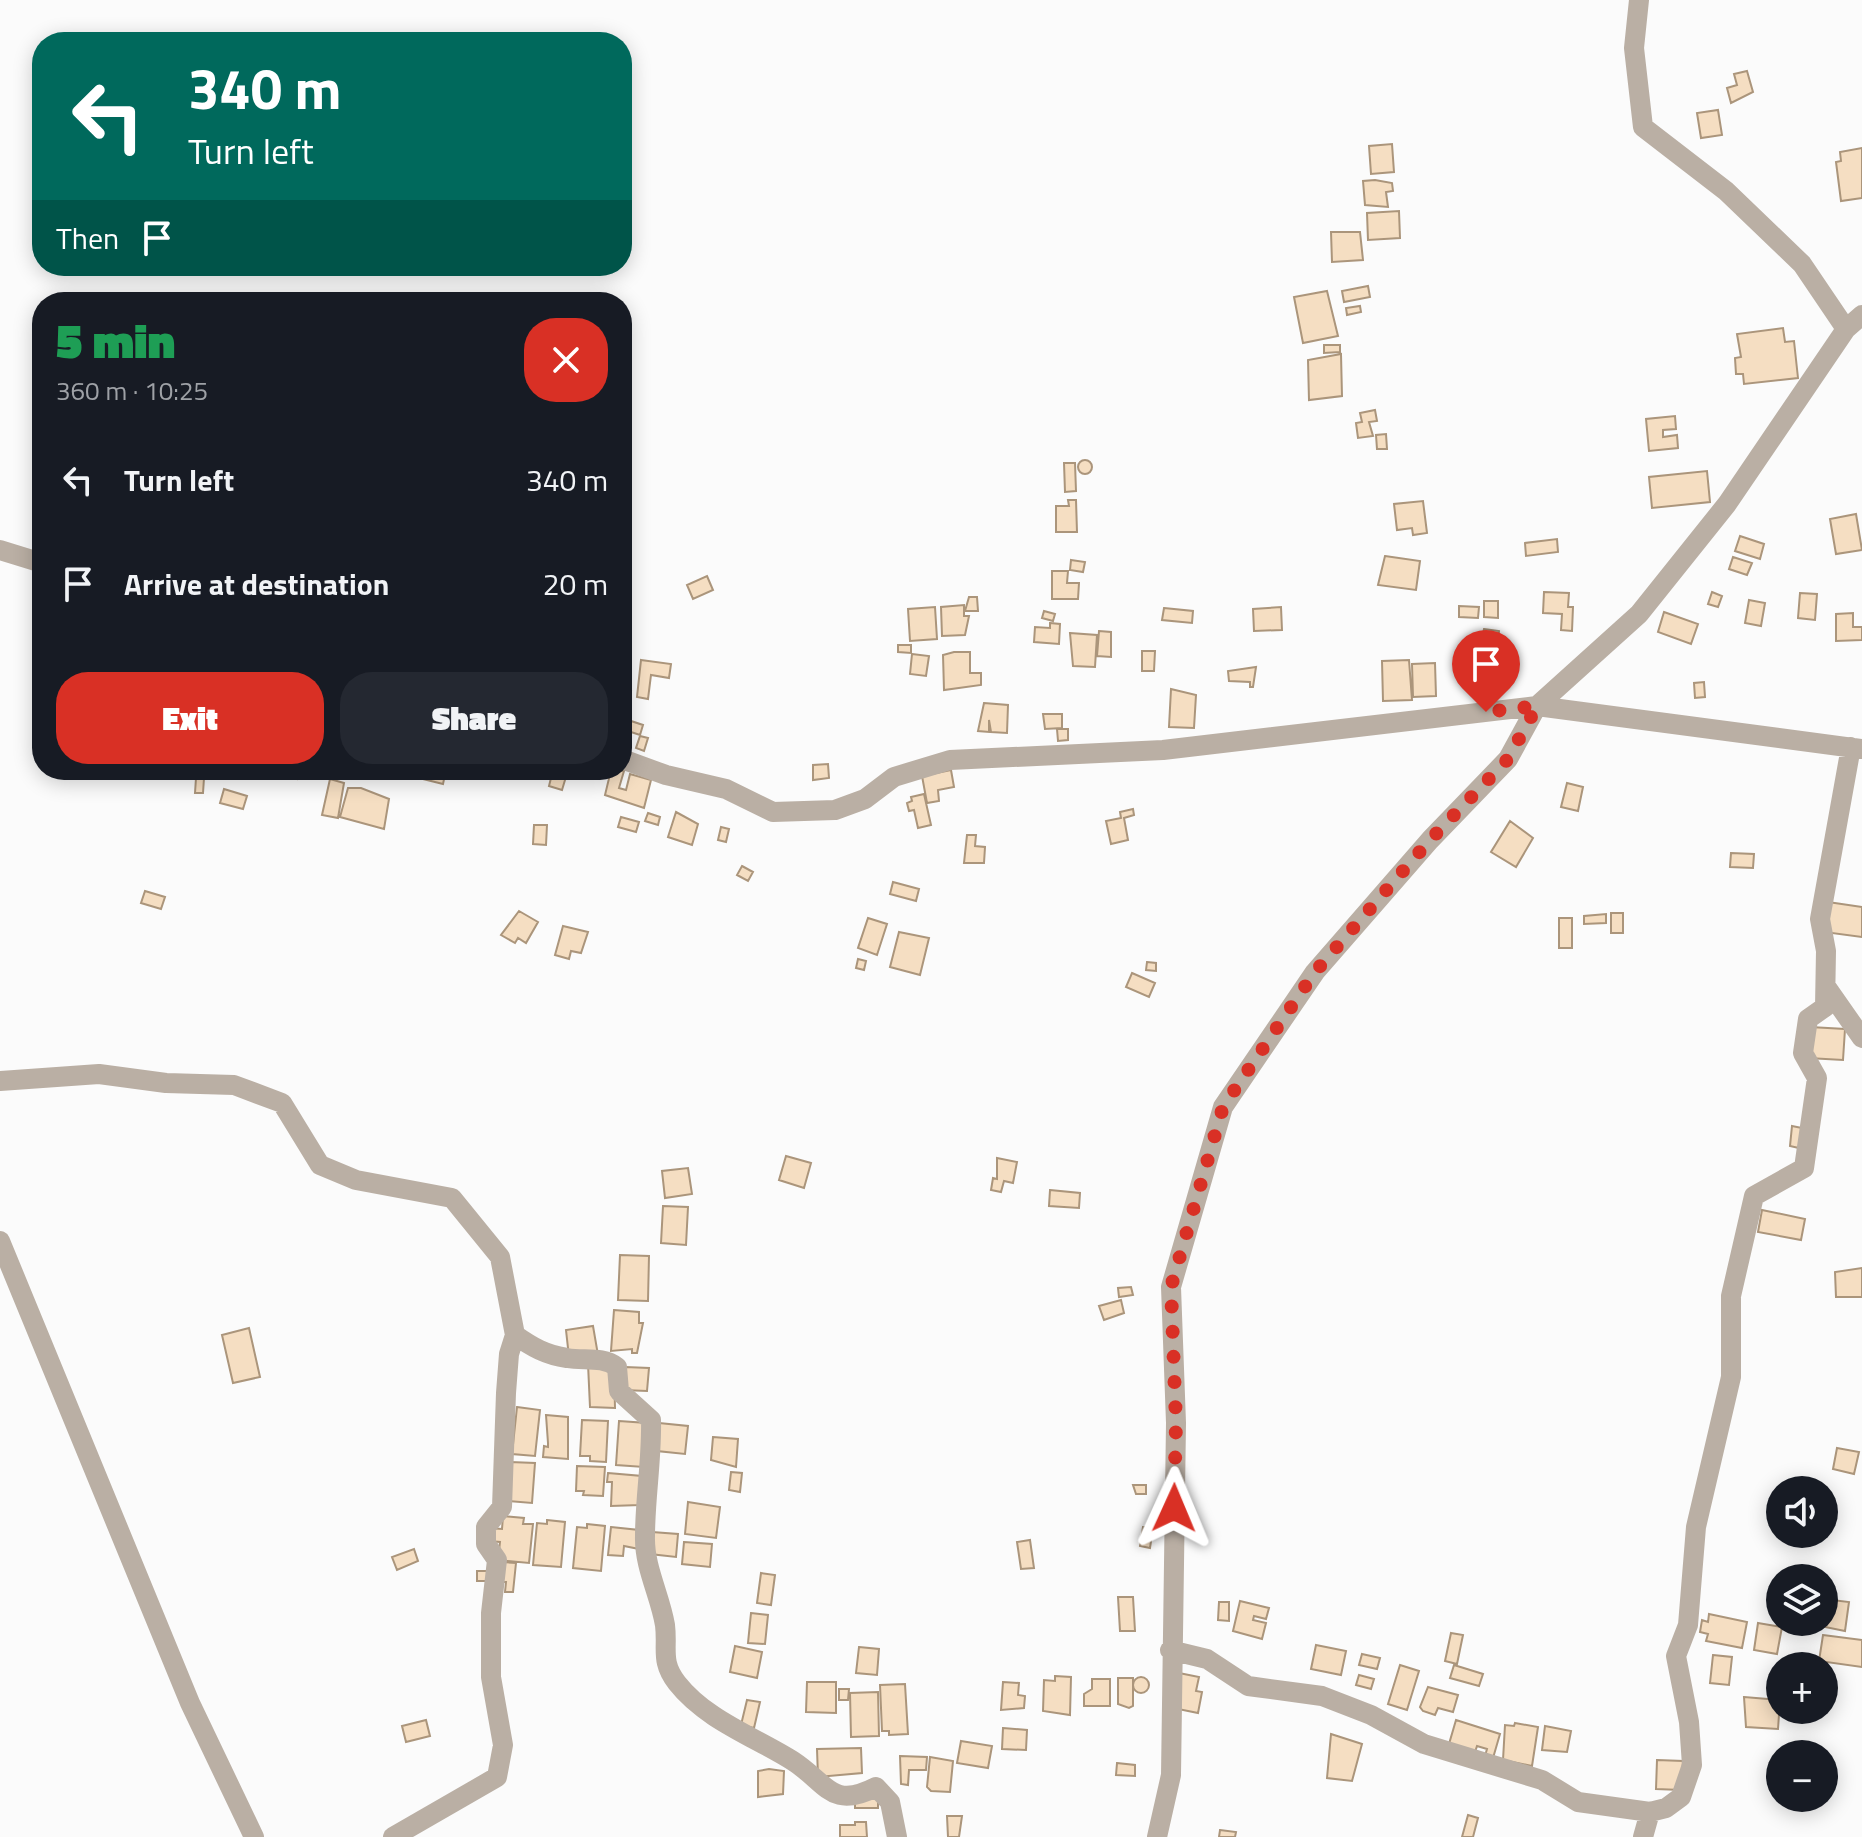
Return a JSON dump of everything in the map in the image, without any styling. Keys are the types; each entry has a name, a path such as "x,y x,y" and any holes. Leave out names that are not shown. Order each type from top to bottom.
{"street":[{"path":"1639,0 1634,48 1643,127 1726,191 1802,264 1846,329"},
{"path":"1157,1837 1171,1775 1170,1650 1176,1423 1171,1287 1223,1107 1315,972 1430,840 1508,759 1537,706 1639,614 1727,504 1846,329 1862,315"},
{"path":"0,550 32,560"},
{"path":"632,763 666,775 726,789 773,812 809,812 835,810 865,799 894,777 950,760 1163,750 1537,706 1857,748 1820,919 1827,988 1825,1007 1808,1019 1803,1053 1817,1078 1804,1168 1754,1196 1731,1296 1731,1377 1696,1527 1688,1625 1676,1656 1689,1722 1692,1765 1681,1797 1666,1808 1650,1812 1578,1802 1542,1780 1424,1744 1371,1715 1334,1700 1248,1686 1207,1659 1170,1650"},
{"path":"1827,988 1862,1038"},
{"path":"0,1081 99,1074 166,1083 234,1085 282,1103 320,1165 356,1180 452,1198 500,1257 515,1335 509,1354 506,1393 502,1507 486,1527 486,1544 497,1560 491,1613 491,1677 503,1745 497,1777 393,1837"},
{"path":"0,1241 190,1703 254,1837"},
{"path":"515,1335 538,1351 567,1358 608,1361 617,1367 619,1391 651,1420 645,1535 648,1570 661,1600 666,1632 665,1661 678,1684 755,1742 794,1762 837,1796 858,1796 876,1787 890,1802 897,1837"},
{"path":"1643,1837 1650,1812"}],"building":[{"path":"1747,71 1753,92 1731,103 1727,88 1737,85 1734,74"},
{"path":"1718,110 1722,135 1701,138 1697,113"},
{"path":"1392,144 1394,172 1371,174 1369,146"},
{"path":"1862,148 1862,198 1841,201 1836,162 1841,161 1840,152"},
{"path":"1363,181 1392,183 1393,191 1386,192 1388,207 1365,205"},
{"path":"1399,211 1400,238 1368,240 1367,213"},
{"path":"1331,232 1360,232 1363,260 1332,262"},
{"path":"1368,286 1370,297 1344,302 1342,291"},
{"path":"1327,291 1338,336 1303,343 1294,297"},
{"path":"1360,306 1361,312 1347,315 1346,308"},
{"path":"1783,328 1785,342 1794,341 1798,378 1744,384 1743,374 1736,374 1735,358 1741,357 1737,334"},
{"path":"1324,345 1340,345 1340,352 1324,353"},
{"path":"1341,354 1342,396 1309,400 1308,360"},
{"path":"1375,410 1377,421 1369,422 1373,436 1358,438 1356,423 1362,422 1360,413"},
{"path":"1675,416 1676,429 1663,430 1663,437 1677,435 1678,448 1649,451 1646,419"},
{"path":"1386,434 1387,449 1377,449 1376,435"},
{"path":"1085,460 1092,467 1085,474 1078,467"},
{"path":"1064,463 1075,463 1076,491 1065,492"},
{"path":"1707,471 1710,502 1652,508 1649,477"},
{"path":"1068,500 1076,500 1077,532 1056,532 1056,506 1069,506"},
{"path":"1423,501 1427,533 1413,535 1412,528 1397,530 1394,504"},
{"path":"1856,514 1862,550 1836,554 1830,519"},
{"path":"1740,536 1764,544 1760,559 1735,551"},
{"path":"1557,539 1558,552 1526,556 1525,543"},
{"path":"1385,556 1420,561 1416,590 1378,585"},
{"path":"1733,557 1752,563 1747,575 1729,569"},
{"path":"1071,560 1085,562 1083,572 1070,570"},
{"path":"1052,571 1068,571 1067,583 1079,583 1078,599 1052,599"},
{"path":"707,576 713,590 693,599 687,585"},
{"path":"1544,592 1569,593 1568,607 1573,607 1572,631 1561,630 1562,614 1543,613"},
{"path":"1712,592 1722,596 1718,607 1708,604"},
{"path":"1800,593 1817,594 1815,620 1798,618"},
{"path":"969,597 977,597 978,611 965,611"},
{"path":"1749,600 1765,603 1761,626 1745,623"},
{"path":"1484,601 1498,601 1498,618 1484,617"},
{"path":"964,605 964,616 969,616 965,635 942,636 941,607"},
{"path":"1459,606 1479,607 1478,618 1459,617"},
{"path":"935,607 937,639 910,641 908,609"},
{"path":"1281,607 1282,630 1254,631 1253,609"},
{"path":"1164,608 1193,611 1192,623 1162,620"},
{"path":"1044,611 1055,614 1053,621 1042,618"},
{"path":"1664,612 1698,624 1691,644 1658,632"},
{"path":"1853,613 1853,627 1862,627 1862,640 1836,641 1836,614"},
{"path":"1050,623 1060,624 1059,644 1034,642 1035,627 1050,628"},
{"path":"1484,629 1499,631 1497,648 1503,649 1501,665 1477,662"},
{"path":"1099,631 1111,632 1111,657 1097,656"},
{"path":"1070,633 1097,635 1095,667 1073,666"},
{"path":"898,645 911,645 911,653 898,652"},
{"path":"1142,651 1155,651 1154,671 1142,671"},
{"path":"970,652 970,673 981,673 981,685 944,690 943,655"},
{"path":"912,654 929,656 926,676 910,674"},
{"path":"641,660 671,664 669,678 651,675 648,699 637,697"},
{"path":"1409,660 1412,700 1383,701 1382,661"},
{"path":"1435,663 1436,696 1413,697 1412,664"},
{"path":"1256,667 1253,687 1250,687 1250,682 1229,681 1228,671"},
{"path":"1704,682 1705,697 1695,698 1694,683"},
{"path":"1171,689 1196,695 1194,728 1169,727"},
{"path":"984,703 1008,705 1007,733 991,732 989,720 989,732 978,731"},
{"path":"1043,714 1062,714 1062,728 1045,729"},
{"path":"632,721 643,725 640,735 632,732"},
{"path":"1057,729 1068,729 1068,740 1058,741"},
{"path":"640,736 648,738 644,751 636,748"},
{"path":"828,764 829,778 813,780 813,765"},
{"path":"951,770 954,787 938,790 939,801 927,803 922,776"},
{"path":"632,775 651,780 644,808 605,795 609,780 621,780 619,788 626,790"},
{"path":"196,780 204,780 203,793 195,793"},
{"path":"330,780 344,783 338,818 322,815"},
{"path":"550,780 565,780 562,790 549,786"},
{"path":"1567,783 1583,787 1578,811 1561,807"},
{"path":"348,788 361,788 389,799 384,829 340,817"},
{"path":"224,789 247,796 243,809 220,803"},
{"path":"924,794 931,825 918,828 914,810 909,811 907,803 912,801 911,797"},
{"path":"1133,809 1134,815 1124,818 1128,840 1111,844 1106,821 1121,818 1120,812"},
{"path":"676,812 698,824 692,845 668,837"},
{"path":"648,813 660,817 658,825 645,821"},
{"path":"621,817 639,822 636,832 618,827"},
{"path":"1510,821 1533,838 1516,867 1491,852"},
{"path":"534,825 547,825 546,845 533,844"},
{"path":"721,827 729,829 726,842 718,840"},
{"path":"967,835 976,835 975,846 985,847 984,863 964,863"},
{"path":"1731,853 1754,854 1753,868 1730,867"},
{"path":"742,866 753,872 748,881 737,875"},
{"path":"893,882 919,889 916,901 890,894"},
{"path":"145,891 165,897 161,909 141,903"},
{"path":"1828,902 1862,907 1862,937 1824,932"},
{"path":"519,911 538,922 526,943 518,938 515,943 501,935"},
{"path":"1611,913 1623,913 1623,933 1611,933"},
{"path":"1606,914 1606,923 1584,924 1584,916"},
{"path":"868,918 887,924 877,955 858,948"},
{"path":"1559,918 1572,918 1572,948 1559,948"},
{"path":"563,926 588,932 581,953 571,951 569,959 555,955"},
{"path":"899,932 929,938 920,975 890,967"},
{"path":"858,959 866,961 864,970 856,968"},
{"path":"1147,962 1156,963 1156,971 1146,970"},
{"path":"1132,973 1155,983 1149,997 1126,987"},
{"path":"1810,1027 1845,1029 1843,1060 1808,1058"},
{"path":"1792,1126 1807,1129 1803,1149 1790,1146"},
{"path":"786,1156 811,1163 804,1188 779,1180"},
{"path":"997,1158 1017,1162 1013,1183 1004,1181 1001,1192 991,1190 993,1178 997,1179"},
{"path":"688,1168 692,1194 665,1198 662,1171"},
{"path":"1050,1190 1080,1193 1079,1208 1049,1206"},
{"path":"663,1206 688,1207 686,1245 661,1243"},
{"path":"1762,1210 1805,1219 1801,1240 1758,1232"},
{"path":"620,1255 649,1256 648,1301 618,1300"},
{"path":"1862,1268 1862,1297 1836,1297 1835,1272"},
{"path":"1131,1287 1133,1295 1119,1297 1118,1288"},
{"path":"1121,1300 1124,1313 1104,1320 1099,1306"},
{"path":"614,1310 639,1312 639,1323 643,1323 637,1353 632,1353 632,1349 611,1351"},
{"path":"593,1326 598,1355 569,1357 566,1330"},
{"path":"249,1328 260,1377 233,1383 222,1335"},
{"path":"588,1364 614,1368 615,1408 590,1407"},
{"path":"625,1367 649,1368 647,1391 623,1390"},
{"path":"517,1407 540,1410 535,1456 512,1454"},
{"path":"546,1415 568,1417 568,1459 543,1457 544,1446 548,1447"},
{"path":"582,1420 608,1421 606,1462 590,1461 590,1456 580,1456"},
{"path":"619,1421 647,1423 644,1467 616,1465"},
{"path":"659,1423 688,1426 685,1454 657,1451"},
{"path":"713,1437 738,1439 736,1467 711,1460"},
{"path":"1837,1448 1859,1452 1854,1474 1833,1469"},
{"path":"510,1462 535,1463 532,1503 508,1501"},
{"path":"577,1466 605,1467 603,1496 583,1495 584,1491 576,1491"},
{"path":"731,1472 742,1473 740,1492 729,1490"},
{"path":"608,1473 642,1476 640,1505 611,1506 612,1482 607,1482"},
{"path":"1133,1485 1146,1485 1146,1494 1136,1494"},
{"path":"688,1502 720,1507 716,1538 685,1534"},
{"path":"503,1516 524,1518 523,1524 533,1524 529,1563 498,1560 500,1542 487,1541 489,1528 502,1529"},
{"path":"547,1520 565,1522 561,1567 533,1565 537,1523 547,1524"},
{"path":"587,1524 605,1526 601,1571 573,1568 577,1527 587,1528"},
{"path":"611,1527 639,1530 639,1549 624,1546 623,1556 608,1555"},
{"path":"1143,1527 1153,1528 1150,1548 1140,1546"},
{"path":"652,1532 678,1534 676,1557 650,1554"},
{"path":"1030,1540 1034,1568 1021,1569 1017,1542"},
{"path":"684,1542 712,1544 710,1567 682,1564"},
{"path":"414,1549 418,1561 397,1570 392,1557"},
{"path":"502,1562 516,1563 513,1592 505,1592 506,1582 499,1582"},
{"path":"477,1571 491,1571 491,1581 477,1581"},
{"path":"761,1573 775,1575 771,1605 757,1603"},
{"path":"1118,1597 1133,1597 1135,1631 1120,1631"},
{"path":"1240,1601 1269,1608 1266,1619 1254,1616 1253,1620 1266,1623 1262,1639 1233,1631"},
{"path":"1838,1601 1849,1602 1845,1631 1838,1630"},
{"path":"1219,1602 1229,1602 1229,1621 1218,1620"},
{"path":"751,1613 768,1615 765,1644 748,1643"},
{"path":"1709,1614 1747,1622 1742,1648 1706,1641 1708,1634 1700,1632 1702,1620 1708,1622"},
{"path":"1758,1623 1766,1624 1766,1636 1780,1636 1777,1652 1754,1650"},
{"path":"1451,1633 1463,1635 1457,1664 1445,1661"},
{"path":"1823,1636 1862,1640 1862,1667 1838,1664 1838,1652 1820,1652"},
{"path":"1316,1645 1346,1651 1341,1675 1311,1669"},
{"path":"735,1646 762,1652 757,1678 730,1672"},
{"path":"859,1647 879,1649 877,1675 856,1673"},
{"path":"1362,1654 1380,1658 1377,1669 1359,1665"},
{"path":"1713,1655 1732,1657 1729,1685 1710,1683"},
{"path":"1400,1665 1419,1671 1407,1710 1388,1704"},
{"path":"1454,1665 1483,1674 1479,1686 1450,1678"},
{"path":"1179,1673 1199,1677 1196,1691 1202,1692 1198,1713 1178,1709"},
{"path":"1359,1675 1374,1679 1371,1689 1356,1685"},
{"path":"1055,1676 1071,1677 1070,1715 1043,1711 1044,1680 1055,1681"},
{"path":"1141,1677 1149,1685 1141,1693 1133,1685"},
{"path":"1118,1678 1133,1678 1133,1706 1129,1708 1118,1704"},
{"path":"1092,1679 1110,1679 1110,1706 1084,1706 1084,1694 1092,1689"},
{"path":"807,1682 836,1682 836,1713 806,1712"},
{"path":"1003,1682 1019,1683 1018,1695 1025,1696 1024,1708 1001,1710"},
{"path":"905,1684 908,1734 889,1735 889,1731 882,1731 880,1685"},
{"path":"1428,1687 1458,1695 1453,1712 1438,1708 1435,1715 1423,1711 1420,1707"},
{"path":"839,1689 849,1689 848,1700 839,1700"},
{"path":"878,1692 879,1736 851,1737 850,1693"},
{"path":"1744,1697 1766,1699 1766,1724 1778,1724 1778,1729 1746,1727"},
{"path":"747,1700 760,1702 754,1728 741,1725"},
{"path":"426,1720 430,1736 406,1742 402,1726"},
{"path":"1456,1720 1500,1734 1493,1758 1485,1756 1487,1749 1477,1746 1474,1755 1449,1744"},
{"path":"1515,1723 1538,1727 1532,1766 1503,1760 1505,1725 1514,1726"},
{"path":"1545,1726 1571,1731 1567,1752 1542,1750"},
{"path":"1003,1728 1027,1730 1026,1750 1002,1749"},
{"path":"1331,1734 1362,1744 1352,1781 1327,1778"},
{"path":"961,1741 992,1746 988,1768 957,1763"},
{"path":"861,1748 862,1773 818,1777 817,1749"},
{"path":"900,1756 927,1757 926,1770 909,1770 908,1785 901,1784"},
{"path":"930,1757 953,1761 950,1792 931,1791 927,1787"},
{"path":"1657,1760 1683,1761 1681,1790 1656,1789"},
{"path":"1117,1763 1135,1765 1135,1776 1116,1775"},
{"path":"758,1771 784,1771 783,1794 758,1797"},
{"path":"855,1798 878,1798 878,1808 855,1808"},
{"path":"1468,1815 1478,1818 1473,1837 1462,1837"},
{"path":"947,1816 962,1816 959,1837 948,1837"},
{"path":"855,1822 866,1822 867,1837 840,1837 840,1825 855,1825"},
{"path":"1220,1830 1236,1832 1235,1837 1219,1837"}],"route":[{"path":"1174,1508 1176,1423 1171,1287 1223,1107 1315,972 1430,840 1508,759 1537,706 1486,712"}]}
